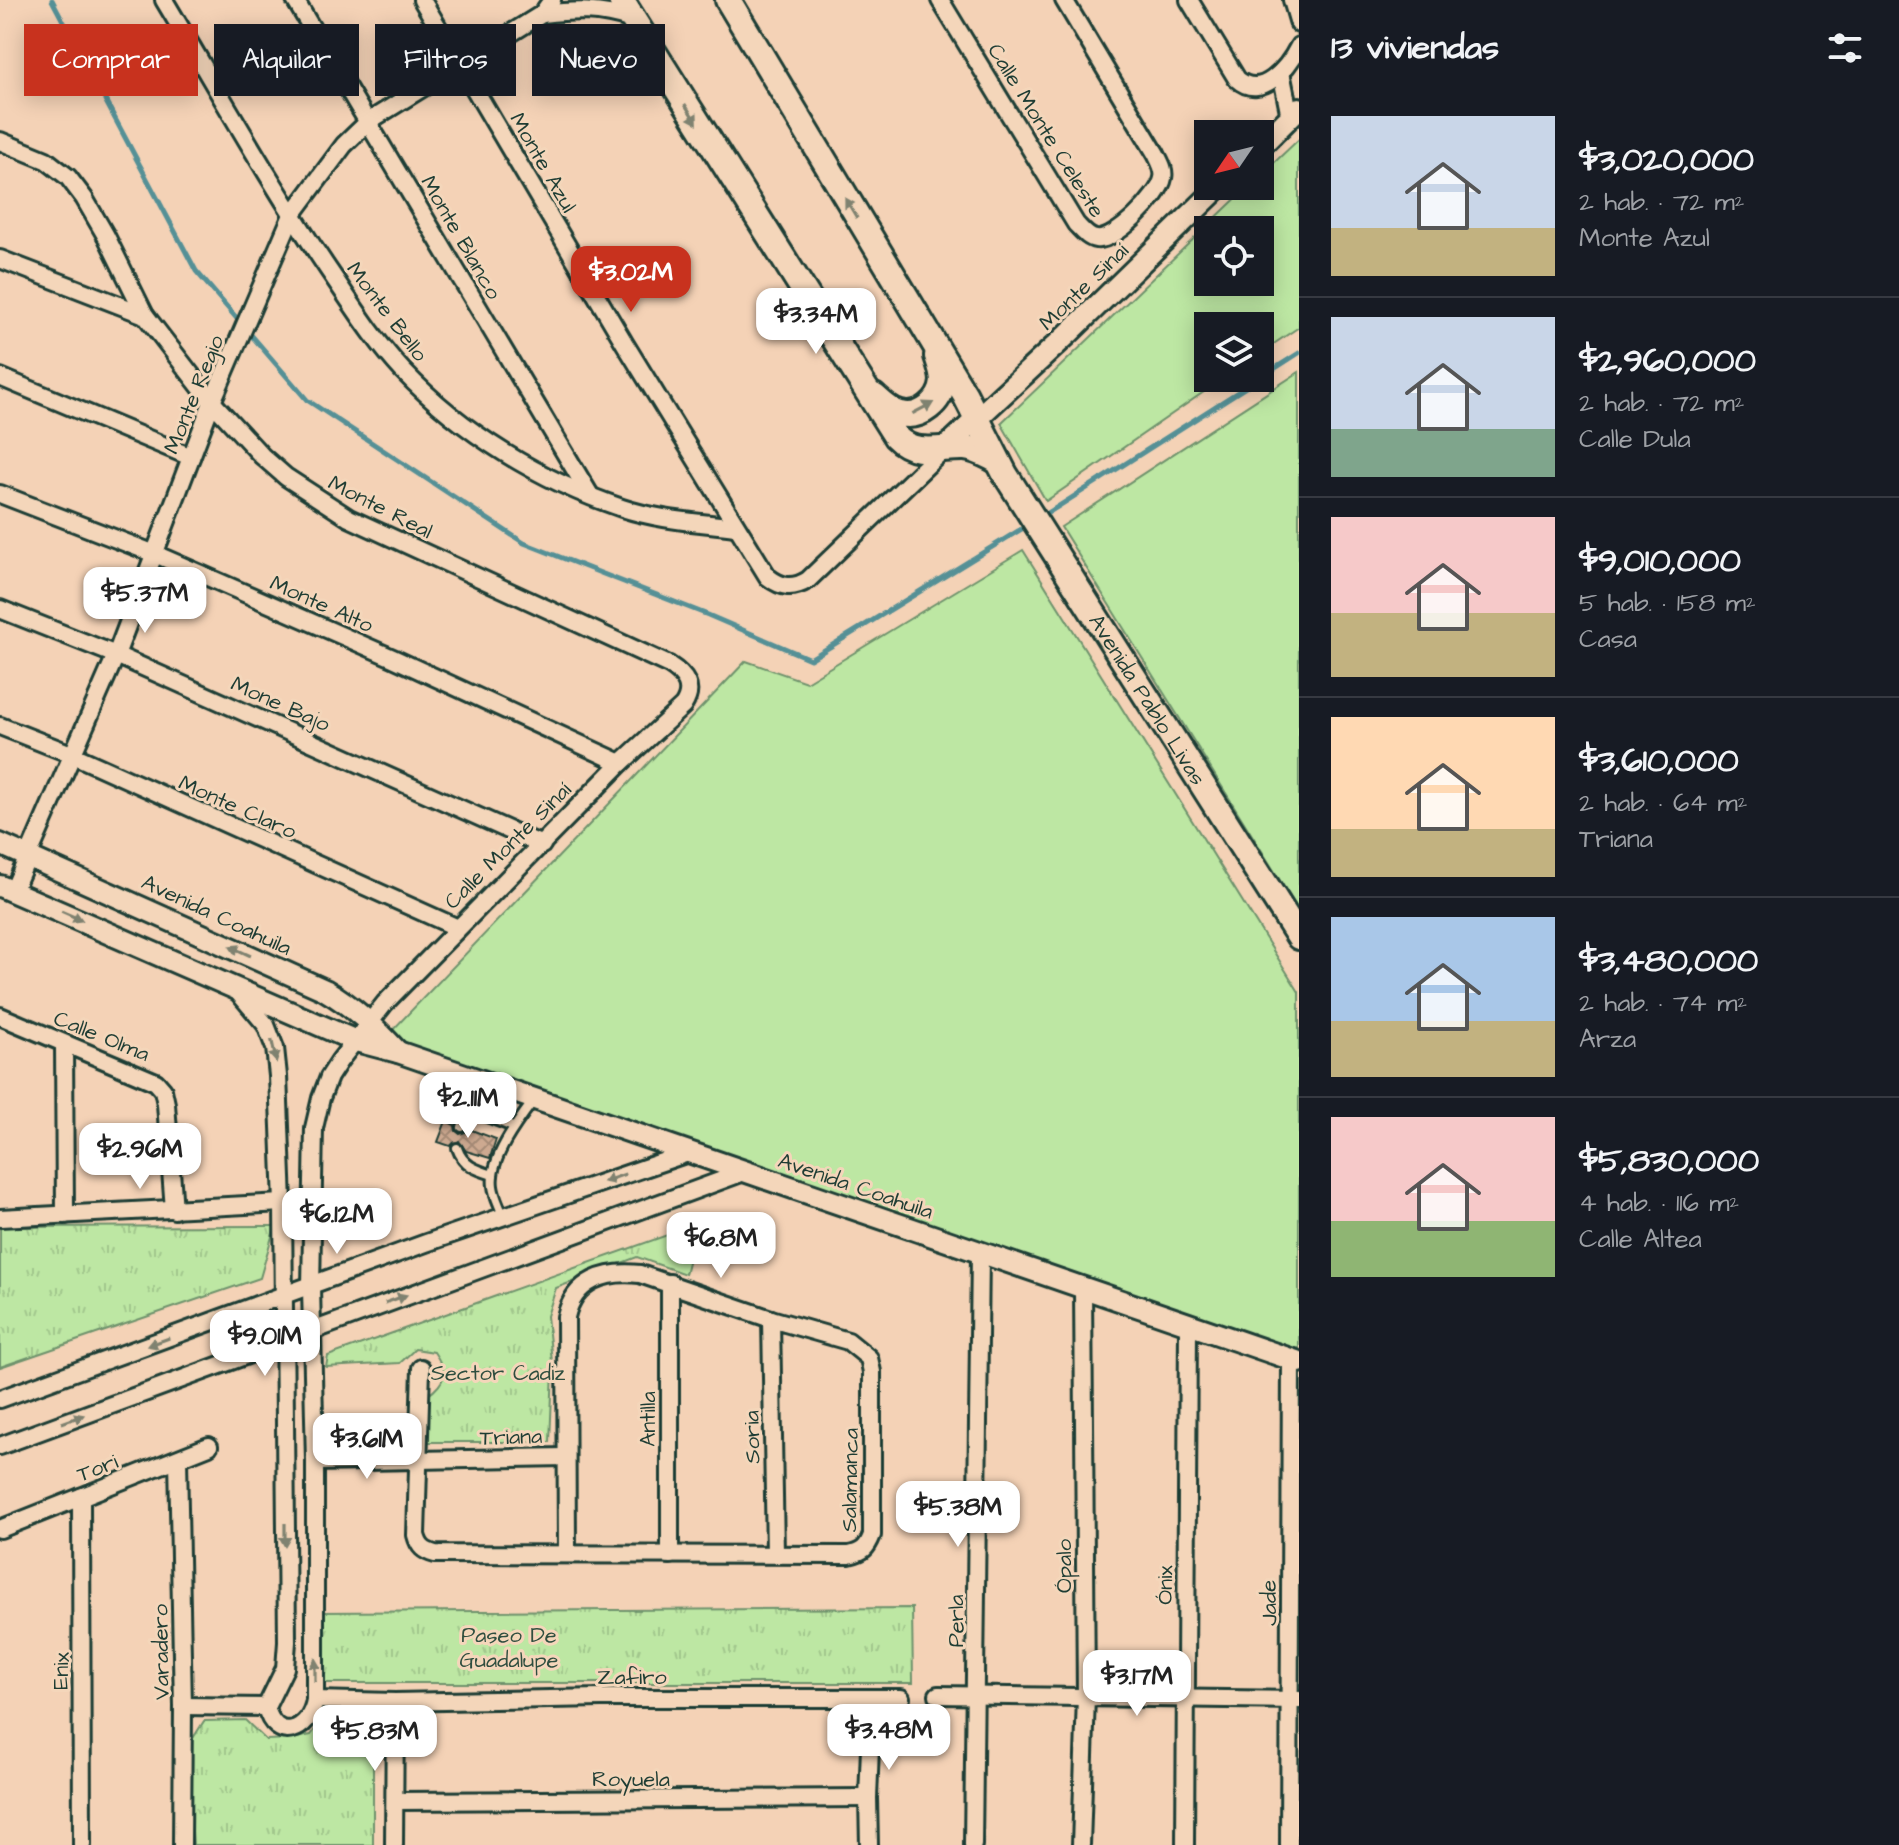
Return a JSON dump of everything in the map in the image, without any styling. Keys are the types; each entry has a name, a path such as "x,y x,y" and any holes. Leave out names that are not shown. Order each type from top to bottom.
{"main road":[{"name":"Avenida Pablo Livas","path":"728,0 978,419 1000,467 1299,937"},
{"path":"627,10 889,429 902,444 914,449 973,450 1000,467"},
{"path":"861,383 899,414 908,415 927,409 938,397 943,384 933,343"}],"street":[{"name":"Monte Bello","path":"164,0 292,215 375,337 425,392 491,443 591,497 654,515 735,527"},
{"name":"Monte Blanco","path":"295,0 591,497"},
{"name":"Monte Azul","path":"422,0 436,24"},
{"name":"Monte Regio","path":"516,30 542,14 552,0"},
{"name":"Calle Monte Celeste","path":"940,0 1076,224 1087,235 1104,238 1122,228 1152,199 1164,178 1164,171 1064,0"},
{"path":"1189,0 1237,79 1251,88 1267,83 1281,72 1299,46"},
{"path":"1292,0 1299,24"},
{"name":"Monte Regio","path":"542,14 627,10"},
{"path":"1274,133 1295,113 1281,72"},
{"name":"Monte Regio","path":"6,888 27,854 116,655 212,402 292,215 344,145 369,121 408,96"},
{"name":"Monte Azul","path":"480,96 735,527 768,577 783,587 801,585 818,573 944,449"},
{"name":"Monte Real","path":"0,141 46,160 68,177 106,236 145,315 212,402 262,456 314,497 349,518 669,665 689,685"},
{"name":"Monte Sinaí","path":"978,419 1205,200"},
{"path":"0,259 145,315"},
{"path":"0,377 191,457"},
{"path":"944,449 978,419"},
{"name":"Monte Alto","path":"0,494 155,554 393,658 621,763"},
{"name":"Mone Bajo","path":"0,609 116,655 542,845"},
{"name":"Calle Monte Sinaí","path":"315,1700 311,1287 314,1128 321,1098 329,1077 370,1022 621,763 683,706 690,694 689,685"},
{"name":"Monte Claro","path":"0,726 71,754 458,928"},
{"name":"Avenida Coahuila","path":"0,844 325,990 350,1005 398,1052"},
{"name":"Avenida Coahuila","path":"6,888 356,1041 398,1052 1295,1361"},
{"path":"233,987 266,1025 275,1048 278,1076 283,1203 287,1642 285,1668 266,1707 276,1727 296,1729 306,1723 313,1712 315,1700"},
{"name":"Calle Olma","path":"0,1016 146,1076 163,1090 174,1210"},
{"path":"64,1044 65,1215"},
{"path":"0,1399 503,1216 688,1153"},
{"path":"0,1446 744,1172"},
{"path":"0,1218 283,1203"},
{"name":"Perla","path":"973,1845 980,1253"},
{"name":"Salamanca","path":"418,1460 416,1535 426,1551 435,1554 849,1555 861,1552 868,1546 872,1535 872,1372 869,1358 848,1341 771,1319 640,1274 618,1271 598,1276 581,1287 569,1301 566,1317 567,1554"},
{"name":"Antilla","path":"670,1283 670,1555"},
{"name":"Ópalo","path":"1081,1845 1086,1696 1083,1288"},
{"name":"Soria","path":"771,1319 775,1554"},
{"name":"Ónix","path":"1185,1845 1188,1325"},
{"name":"Jade","path":"1289,1845 1295,1700 1295,1361"},
{"path":"418,1460 421,1368"},
{"name":"Tori","path":"0,1529 209,1446"},
{"name":"Triana","path":"315,1462 565,1457"},
{"name":"Varadero","path":"178,1459 183,1706 182,1845"},
{"name":"Enix","path":"81,1497 82,1845"},
{"path":"938,1695 1295,1700"},
{"name":"Zafiro","path":"315,1700 901,1698"},
{"path":"869,1845 872,1699"},
{"path":"394,1845 395,1702"},
{"path":"183,1706 266,1707"},
{"name":"Royuela","path":"395,1801 868,1798"}],"lane":[{"path":"462,1127 479,1080"},
{"path":"503,1216 492,1185 493,1175 513,1127 535,1099"},
{"path":"468,1110 513,1127"},
{"path":"457,1148 459,1156 472,1168 493,1175"}],"green space":[{"path":"1299,139 1299,327 1274,344 1274,312 1194,312 1194,392 1204,392 1046,501 1001,423 1194,239 1194,296 1274,296 1274,216 1218,216 1234,200 1274,200 1274,163"},
{"path":"1299,372 1299,911 1061,527 1268,392 1274,392 1274,388"},
{"path":"1023,550 1299,992 1299,1351 386,1037 746,661 806,682"},
{"path":"275,1226 260,1278 0,1367 0,1227"},
{"name":"Sector Cadiz","path":"670,1234 693,1242 685,1274 637,1257 556,1288 547,1316 553,1370 550,1442 427,1442 427,1396 443,1376 442,1365 434,1352 415,1349 400,1363 326,1367 328,1356"},
{"name":"Paseo De Guadalupe","path":"912,1608 913,1683 321,1683 320,1612"},
{"path":"356,1716 373,1739 373,1845 193,1845 187,1765 190,1743 204,1721 245,1720 266,1740 311,1735 323,1719"}],"building":[{"path":"446,1121 455,1125 460,1134 469,1129 496,1139 490,1158 466,1151 459,1141 450,1146 438,1142"}],"waterway":[{"path":"52,0 196,271 307,400 524,543 708,615 810,659 1028,525"},
{"path":"1040,518 1299,353"}]}
